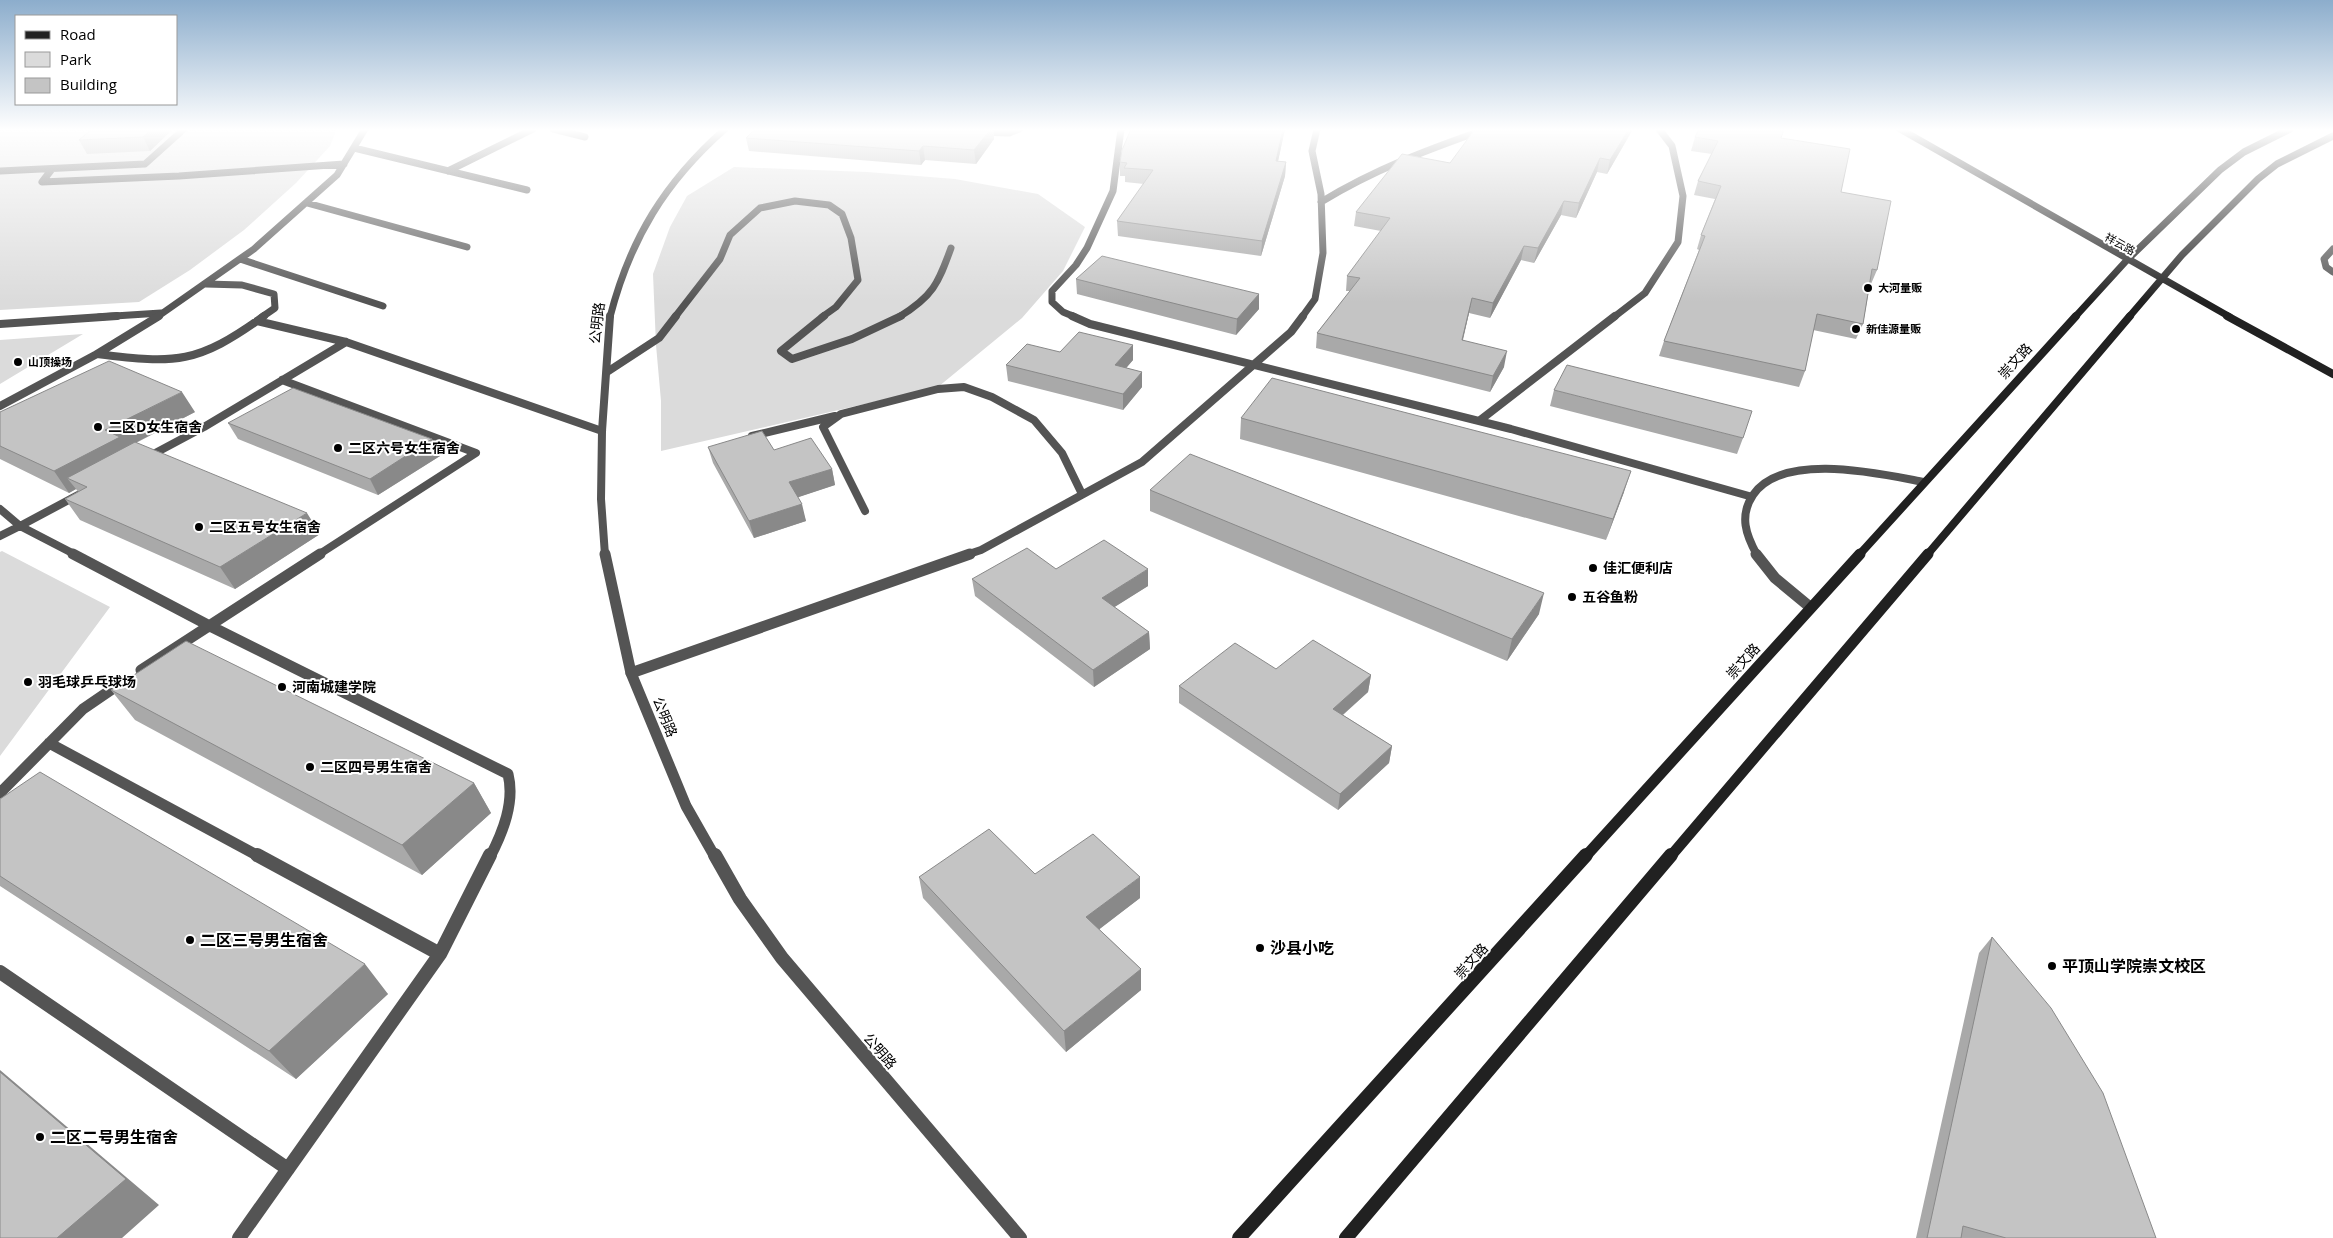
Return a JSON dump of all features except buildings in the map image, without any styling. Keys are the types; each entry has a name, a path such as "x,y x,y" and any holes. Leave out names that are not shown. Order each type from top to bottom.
{"main road":[{"name":"祥云路","path":"2000,187 2160,279 2333,374"},
{"name":"崇文路","path":"1239,1238 2127,260 2203,187"},
{"path":"1346,1238 2160,279 2250,187"}],"street":[{"path":"0,406 97,354 164,313 240,259 324,187"},
{"path":"514,187 527,190"},
{"name":"公明路","path":"669,187 658,202 632,250 616,294 609,321 608,372 602,432 601,499 605,560 631,673 686,806 740,899 788,966 1020,1238"},
{"path":"1114,187 1087,248 1076,265 1052,291 1052,302 1063,312 1090,324 1479,421 1750,496"},
{"path":"631,673 981,550 1142,462 1290,332 1315,299 1323,253 1321,202 1318,187"},
{"path":"1321,202 1346,187"},
{"path":"1479,421 1645,293 1678,242 1682,196 1680,187"},
{"path":"608,372 659,338 720,259 730,235 760,208 795,201 829,205 842,214 851,238 858,280 836,308 803,331 781,351 792,358 890,324 926,297 939,280 951,248"},
{"path":"307,203 467,247"},
{"path":"2333,249 2324,259 2326,267 2333,272"},
{"path":"240,259 383,306"},
{"path":"97,354 164,360 198,355 218,346 275,308 274,294 242,285 206,284"},
{"path":"0,324 164,313"},
{"path":"257,321 346,342 602,432"},
{"path":"134,465 204,427 346,342"},
{"path":"0,793 83,709 476,453 282,380"},
{"path":"749,437 938,389 964,387 992,397 1034,420 1062,453 1082,494"},
{"path":"841,414 823,427 865,511"},
{"path":"1810,607 1775,578 1758,556 1746,533 1743,516 1750,496 1764,482 1793,473 1817,469 1874,473 1924,482"},
{"path":"0,536 90,488"},
{"path":"0,509 20,526 208,626 508,774 511,787 503,831 440,954 239,1238"},
{"path":"49,743 440,954"},
{"path":"0,972 288,1169"}],"green space":[{"path":"0,187 292,187 244,230 190,270 139,302 0,310"},
{"path":"702,187 998,187 1038,194 1085,227 1063,271 1022,318 938,387 661,451 661,401 653,274 670,227 687,196"},
{"name":"山顶操场","path":"83,334 0,384 0,340"},
{"name":"羽毛球乒乓球场","path":"2,551 110,607 0,756 0,552"}],"place":[{"name":"大河量贩","path":"1868,288"},
{"name":"新佳源量贩","path":"1856,329"},
{"name":"山顶操场","path":"18,362"},
{"name":"二区D女生宿舍","path":"98,427"},
{"name":"二区六号女生宿舍","path":"338,448"},
{"name":"二区五号女生宿舍","path":"199,527"},
{"name":"佳汇便利店","path":"1593,568"},
{"name":"五谷鱼粉","path":"1572,597"},
{"name":"羽毛球乒乓球场","path":"28,682"},
{"name":"河南城建学院","path":"282,687"},
{"name":"二区四号男生宿舍","path":"310,767"},
{"name":"二区三号男生宿舍","path":"190,940"},
{"name":"沙县小吃","path":"1260,948"},
{"name":"平顶山学院崇文校区","path":"2052,966"},
{"name":"二区二号男生宿舍","path":"40,1137"}]}
